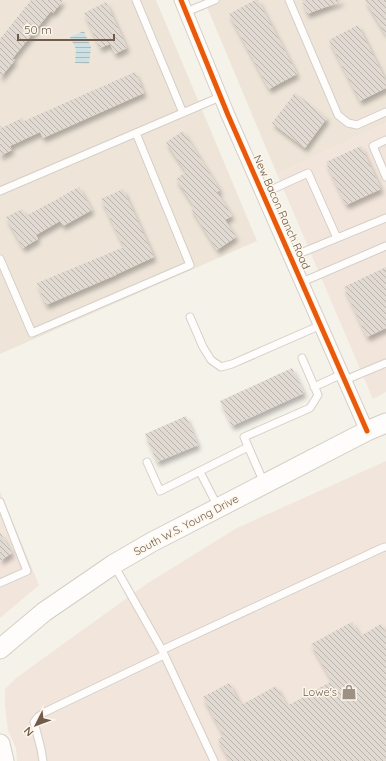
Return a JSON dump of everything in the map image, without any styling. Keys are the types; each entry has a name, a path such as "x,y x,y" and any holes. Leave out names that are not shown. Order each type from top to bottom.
{"main road":[{"name":"South W.S. Young Drive","path":"0,649 44,612 114,564 152,542 367,431 386,423"},
{"path":"0,744 4,761"}],"street":[{"name":"New Bacon Ranch Road","path":"184,6 220,97 367,431"}],"lane":[{"path":"136,0 183,113"},
{"path":"184,6 215,0"},
{"path":"289,0 338,115 348,123 356,125 386,112"},
{"path":"0,191 220,97"},
{"path":"0,259 32,333 190,265 136,133"},
{"path":"386,140 373,146 386,177"},
{"path":"262,194 308,174 337,238"},
{"path":"291,258 386,218"},
{"path":"302,282 386,246"},
{"path":"190,317 203,347 211,360 222,367 320,325"},
{"path":"265,484 244,437 310,408 318,395 302,358"},
{"path":"314,387 386,362"},
{"path":"147,462 160,491 248,447"},
{"path":"200,472 218,508"},
{"path":"0,502 27,570 0,583"},
{"path":"43,761 34,722 45,712 163,653 386,547"},
{"path":"114,564 163,653 214,761"}],"shaded area":[{"path":"0,0 156,0 257,241 0,354"},
{"path":"204,0 386,0 386,123 277,174"},
{"path":"84,31 91,47 89,64 75,63 76,49 70,37"},
{"path":"386,123 386,392 373,399 277,174"},
{"path":"386,461 386,761 17,761 16,748 8,730 5,705 5,689 16,678 148,583 237,528"},
{"path":"0,491 39,585 0,618"}],"building":[{"path":"31,0 63,0 53,13 51,11 12,59 15,60 0,78 0,39"},
{"path":"255,0 258,0 297,74 269,89 229,14"},
{"path":"302,0 341,0 342,1 307,14"},
{"path":"365,0 386,0 386,35"},
{"path":"106,2 127,48 115,54 110,44 100,48 84,13"},
{"path":"358,25 386,81 386,88 360,101 329,40"},
{"path":"135,72 144,93 43,138 40,132 10,146 12,150 0,156 0,125 1,128 22,118 24,121"},
{"path":"295,93 327,118 305,148 272,123"},
{"path":"183,131 220,190 217,192 232,216 225,220 236,237 217,250 191,208 194,206 176,179 186,172 166,142"},
{"path":"361,146 381,189 346,205 326,162"},
{"path":"79,187 92,210 63,226 60,221 36,235 38,239 23,248 6,217 22,209 26,216"},
{"path":"123,189 154,257 46,305 37,283 124,247 101,199"},
{"path":"386,267 386,328 367,337 344,287"},
{"path":"292,368 304,393 232,426 220,401"},
{"path":"186,416 198,445 157,462 145,434"},
{"path":"0,532 12,553 0,561"},
{"name":"Lowe's","path":"352,622 360,636 381,624 386,633 386,761 230,761 218,739 224,736 203,697 229,683 241,705 276,686 287,706 332,681 311,644"}],"cycle path":[{"path":"181,0 228,115 367,431"}],"place":[{"name":"Lowe's","path":"349,692"}]}
